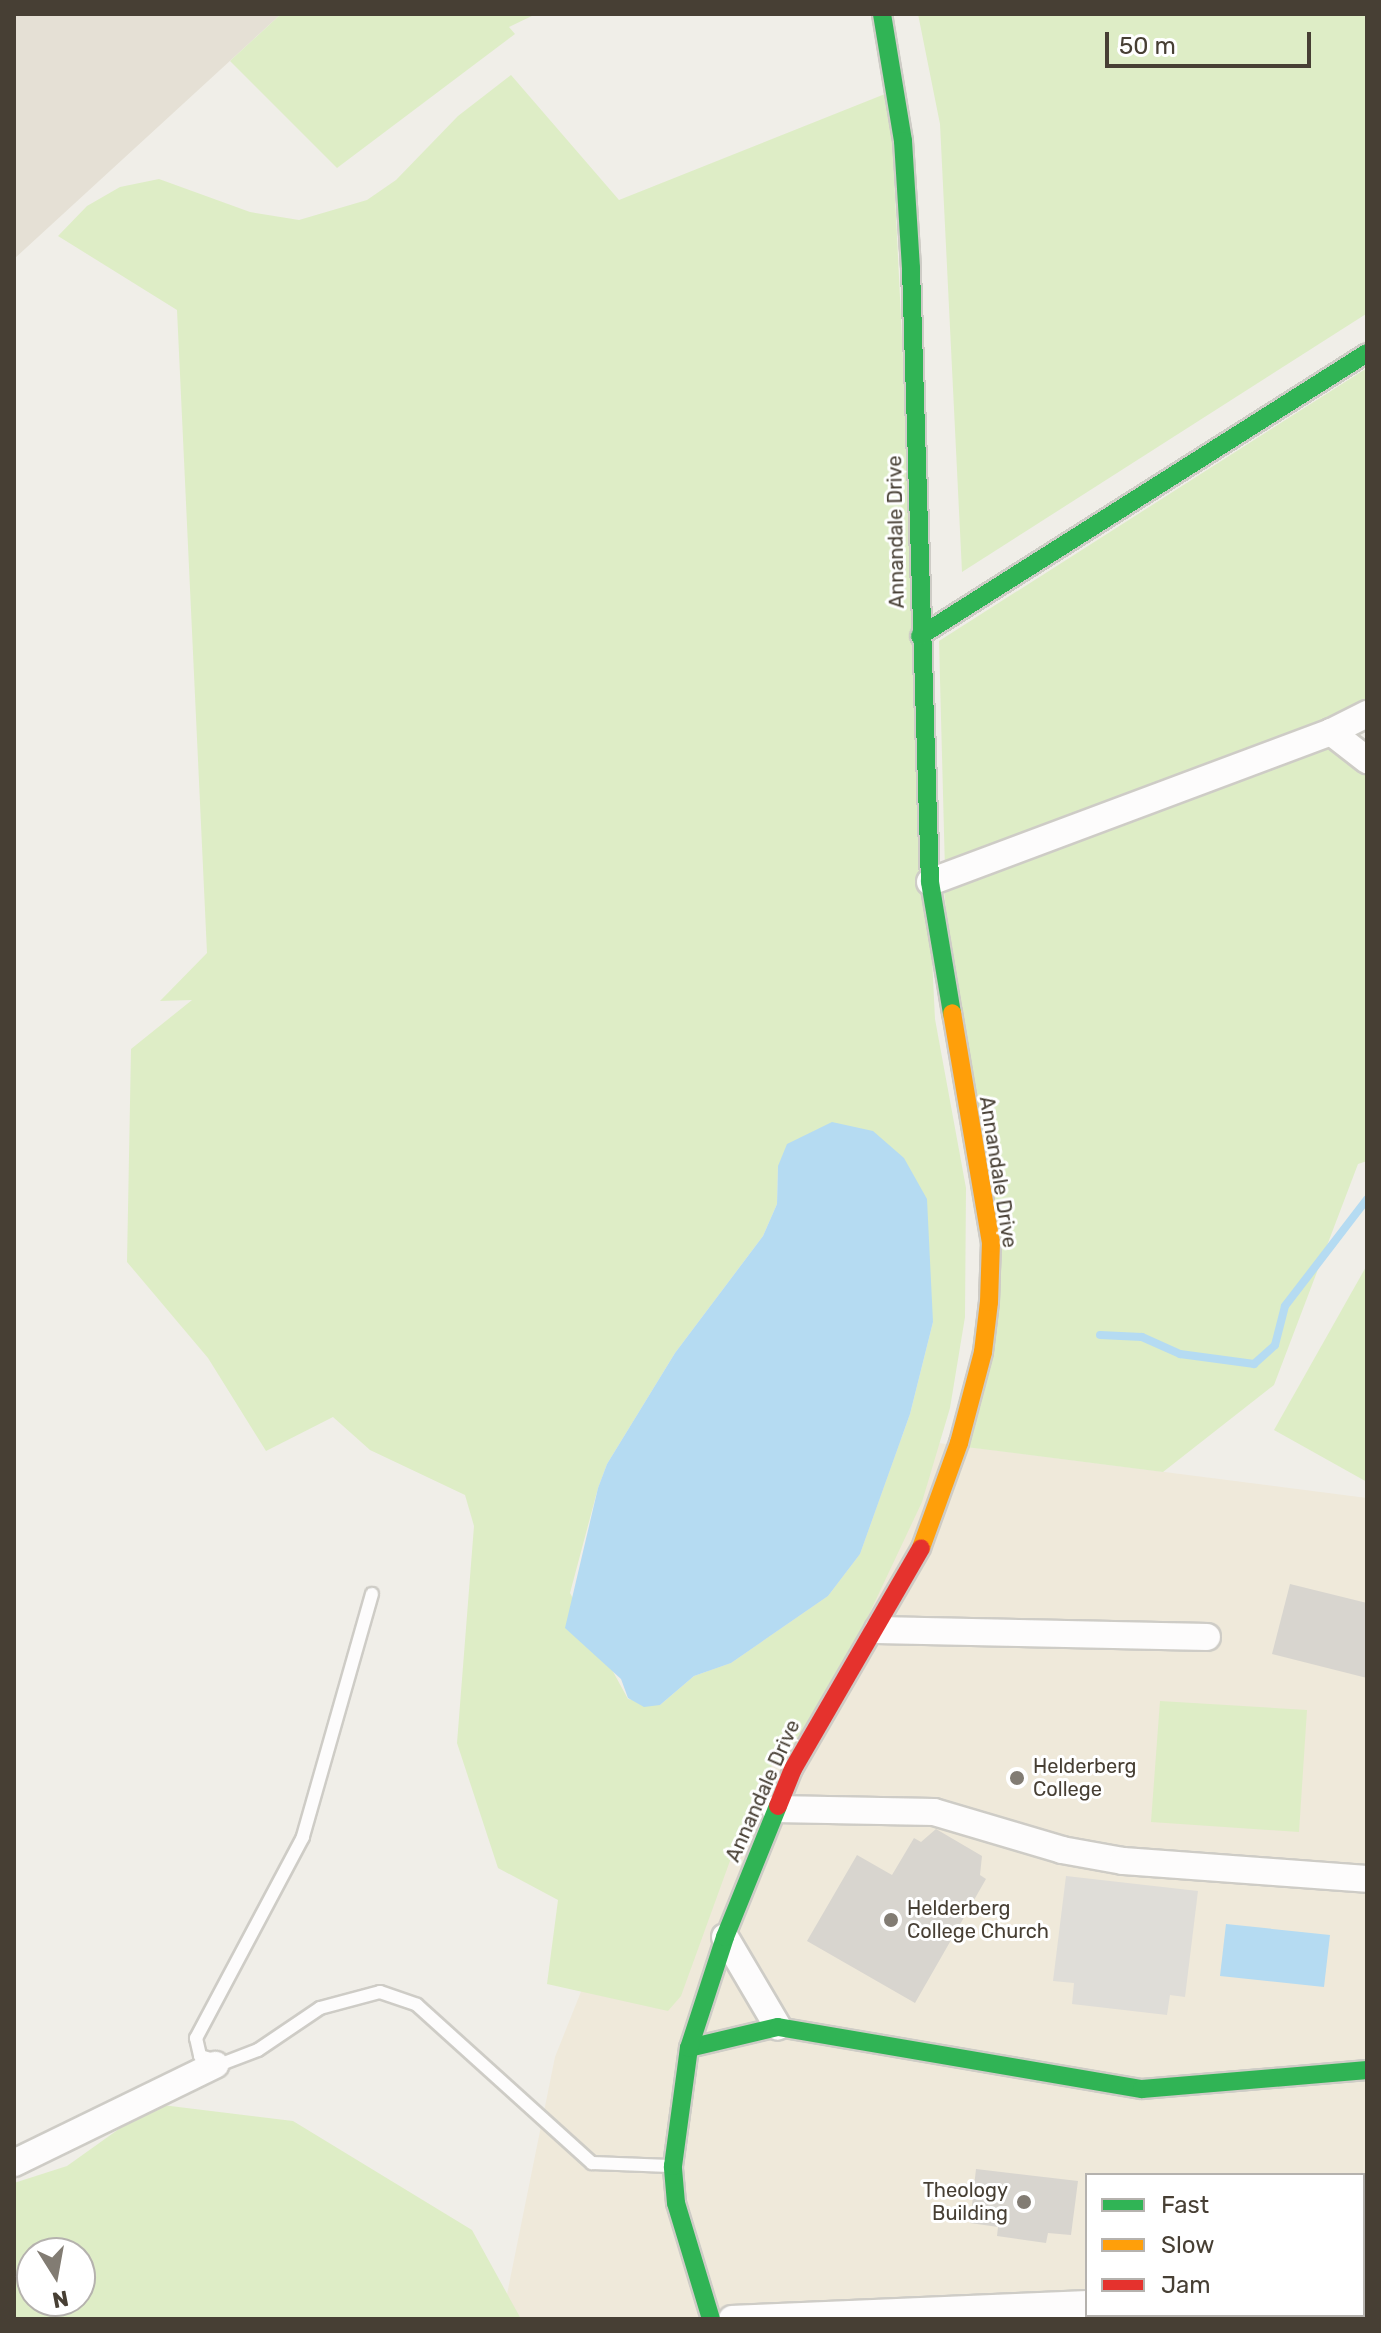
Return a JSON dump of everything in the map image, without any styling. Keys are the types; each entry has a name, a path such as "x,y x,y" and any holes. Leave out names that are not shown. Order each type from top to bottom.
{"street":[{"name":"Annandale Drive","path":"711,2319 676,2203 673,2166 680,2084 689,2048 725,1937 775,1809 821,1716 878,1630 920,1550 959,1443 983,1352 989,1302 991,1243 930,882 911,268 903,141 882,14"},
{"path":"920,636 1367,353"},
{"path":"930,882 1331,732 1367,714"},
{"path":"1331,732 1367,760"},
{"path":"878,1630 1207,1637"},
{"path":"775,1809 934,1812 1062,1850 1123,1861 1367,1879"},
{"path":"725,1937 778,2027"},
{"path":"689,2048 778,2027 1142,2089 1232,2085 1367,2070"},
{"path":"14,2163 215,2065"},
{"path":"732,2319 1085,2304"}],"lane":[{"path":"372,1594 303,1837 196,2038 200,2056 215,2065 258,2050 320,2008 380,1992 417,2005 592,2163 673,2166"}],"shaded area":[{"path":"14,14 281,14 14,259"},
{"name":"Helderberg College","path":"806,1426 1367,1498 1367,2319 502,2319 555,2057"},
{"path":"1066,1876 1198,1891 1185,1997 1170,1995 1167,2015 1072,2004 1074,1983 1053,1981"}],"green space":[{"path":"281,14 536,14 509,27 515,34 337,168 230,61"},
{"path":"918,14 1367,14 1366,314 962,572 940,124"},
{"path":"511,75 619,200 890,92 935,1019 966,1188 965,1317 950,1408 922,1502 821,1716 760,1778 681,1996 668,2011 547,1984 558,1900 498,1868 457,1743 474,1526 465,1495 370,1450 333,1417 266,1451 208,1358 127,1262 131,1049 192,1000 160,1001 207,953 177,310 58,236 87,206 120,187 159,179 250,212 299,220 367,200 396,180 458,116","holes":["778,1166 933,1322 910,1414 860,1554 828,1596 731,1663 694,1676 660,1705 628,1699 570,1593 598,1488 607,1464 675,1353 763,1236 777,1204"]},
{"path":"1367,368 1367,704 945,871 939,641"},
{"path":"1318,744 1350,752 1367,767 1367,1161 1358,1164 1274,1385 1163,1472 966,1447 993,1357 944,891"},
{"path":"1367,1265 1367,1482 1274,1430"},
{"path":"1160,1701 1307,1710 1299,1832 1151,1822"},
{"path":"154,2104 293,2121 472,2230 521,2319 14,2319 14,2183 67,2166"}],"water":[{"path":"832,1122 873,1131 904,1158 927,1199 933,1322 910,1414 860,1554 828,1596 731,1663 694,1676 660,1705 644,1707 628,1698 621,1679 565,1628 598,1488 607,1464 675,1353 763,1236 777,1204 778,1166 787,1144"},
{"path":"1226,1924 1330,1935 1324,1987 1220,1976"}],"building":[{"path":"1290,1584 1367,1603 1367,1678 1272,1654"},
{"name":"Helderberg College Church","path":"936,1829 982,1856 980,1875 986,1879 915,2003 807,1941 857,1855 892,1875 914,1838 921,1842"},
{"name":"Theology Building","path":"976,2169 1078,2181 1071,2235 1048,2233 1046,2243 997,2236 998,2227 970,2223"}],"waterway":[{"path":"1100,1335 1142,1337 1180,1354 1254,1364 1275,1345 1285,1306 1367,1199"}],"traffic: fast":[{"path":"882,14 903,141 911,268 930,882 952,1013"},
{"path":"920,636 1367,353"},
{"path":"711,2319 676,2203 673,2166 689,2048 725,1937 778,1806"},
{"path":"689,2048 778,2027 1142,2089 1367,2070"}],"traffic: slow":[{"path":"921,1548 959,1443 983,1352 989,1302 991,1243 952,1013"}],"traffic: jam":[{"path":"778,1806 793,1769 921,1548"}],"place":[{"name":"Helderberg College","path":"1017,1778"},
{"name":"Helderberg College Church","path":"891,1920"},
{"name":"Theology Building","path":"1024,2202"}]}
